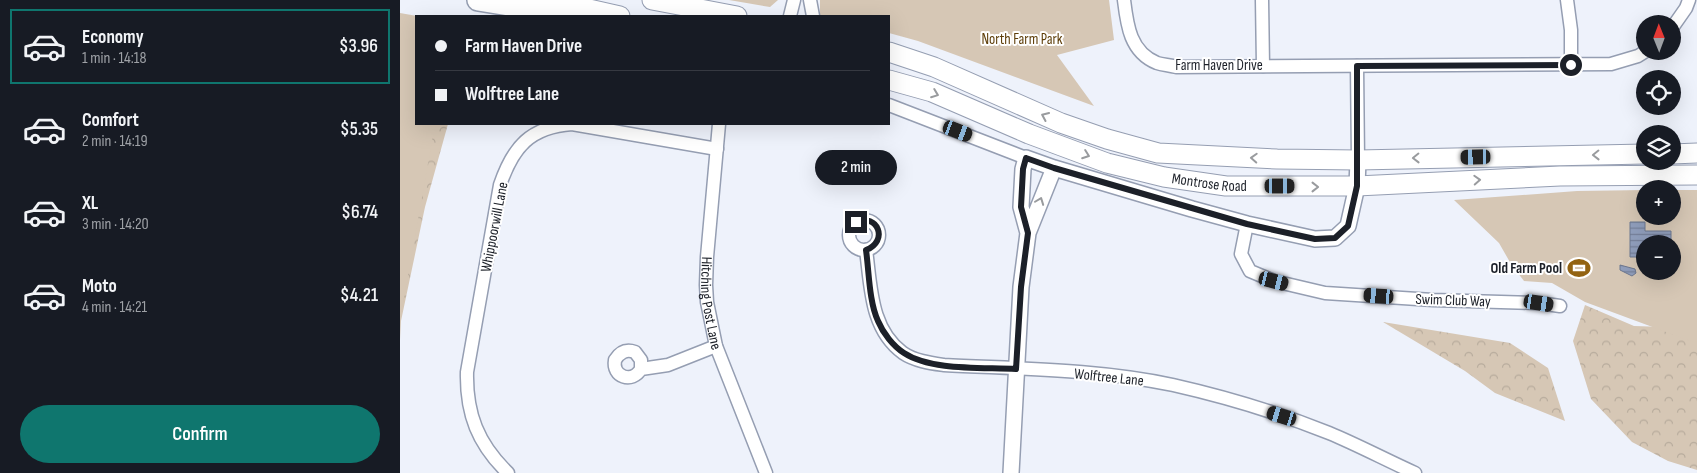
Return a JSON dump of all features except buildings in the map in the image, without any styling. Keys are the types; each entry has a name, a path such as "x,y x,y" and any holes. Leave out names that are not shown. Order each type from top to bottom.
{"highway":[{"path":"478,0 572,15"}],"main road":[{"path":"549,0 616,15"},
{"path":"652,0 732,15"},
{"name":"Montrose Road","path":"890,52 934,67 1061,123 1107,139 1158,152 1277,159 1358,160 1636,154"},
{"name":"Montrose Road","path":"890,80 932,92 1029,134 1107,162 1164,177 1226,186 1357,186 1560,176 1697,175"},
{"path":"1681,154 1697,153"}],"street":[{"path":"790,15 794,0"},
{"path":"810,0 812,15"},
{"name":"Farm Haven Drive","path":"1124,0 1129,31 1137,48 1157,63 1176,67 1571,65 1611,64 1636,57"},
{"path":"1262,0 1263,66"},
{"path":"1567,0 1571,30 1571,65"},
{"path":"1681,15 1689,0"},
{"path":"890,104 1054,168 1247,224 1315,239 1335,238 1348,226 1357,186 1357,66"},
{"name":"Whippoorwill Lane","path":"508,473 496,461 480,438 471,415 467,391 468,372 500,184 510,159 522,144 541,131 561,125"},
{"name":"Whippoorwill Lane","path":"578,125 717,149"},
{"name":"Hitching Post Lane","path":"719,125 706,285 710,318 716,346 766,473"},
{"path":"1026,158 1023,169 1021,207 1028,233"},
{"path":"1011,473 1021,287 1028,233 1054,168"},
{"name":"Swim Club Way","path":"1247,224 1241,254 1250,271 1274,281 1326,293 1433,300 1539,303 1560,306"},
{"name":"Wolftree Lane","path":"866,250 872,298 878,320 890,340 904,353 922,361 944,366 1086,373 1145,380 1174,386 1235,401 1329,434 1415,473"},
{"path":"641,369 668,365 716,346"}],"green space":[{"path":"729,0 778,0 770,7"},
{"name":"North Farm Park","path":"820,0 1109,0 1114,40 1057,55 1094,106 918,41 890,33 890,15 820,15"},
{"path":"400,13 415,16 415,125 435,125 400,320"},
{"path":"400,14 415,125 448,125 425,207 401,321 400,340"},
{"name":"Old Farm Pool","path":"1636,190 1636,225 1681,225 1681,190 1697,190 1697,341 1693,342 1585,302 1552,283 1524,281 1511,264 1499,243 1454,200 1577,191"},
{"path":"1585,305 1634,326 1697,328 1697,470 1668,461 1632,442 1591,399 1573,341"},
{"path":"1383,322 1510,343 1548,368 1565,421 1495,393 1465,371"}],"water":[{"path":"1630,222 1636,222 1636,225 1645,225 1645,231 1671,231 1671,235 1636,235 1636,257 1630,257"},
{"path":"1620,265 1635,269 1636,273 1632,276 1620,270"}],"place":[{"name":"Old Farm Pool","path":"1579,268"}],"route":[{"path":"856,222 868,220 878,229 879,236 877,242 866,250 872,298 878,320 890,340 904,353 922,361 944,366 1016,369 1021,287 1028,233 1021,207 1023,169 1026,158 1173,204 1247,224 1315,239 1335,238 1348,226 1357,186 1357,66 1571,65"}]}
